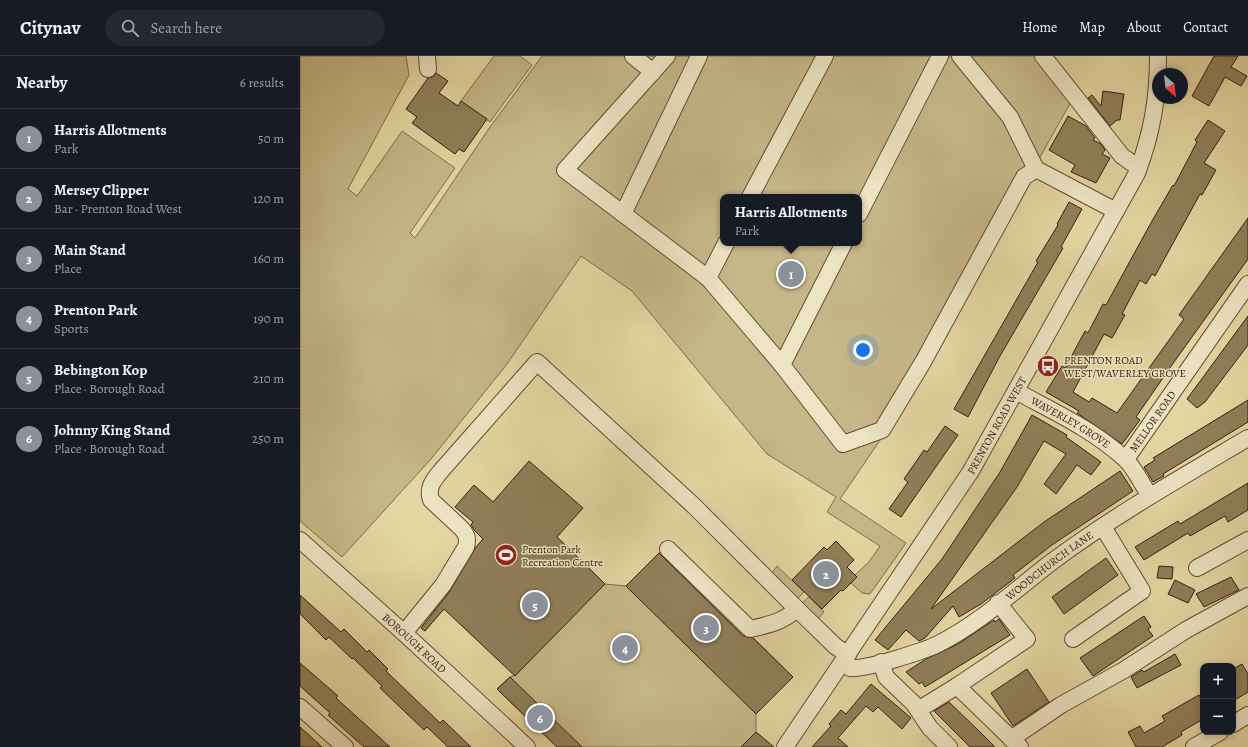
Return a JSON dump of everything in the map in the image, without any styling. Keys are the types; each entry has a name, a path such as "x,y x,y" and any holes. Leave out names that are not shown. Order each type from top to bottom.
{"street":[{"path":"633,56 653,72"},
{"path":"667,56 565,170 708,278 782,365 843,444 882,430 923,362 1024,177 1044,167"},
{"path":"623,214 699,56"},
{"path":"752,194 825,56"},
{"path":"862,208 940,56"},
{"path":"960,56 1010,117 1044,167 1118,206"},
{"path":"1043,56 1122,156 1139,168"},
{"name":"PRENTON ROAD WEST","path":"785,747 845,660 970,471 1016,391 1139,168 1148,142 1154,115 1158,56"},
{"path":"708,278 724,246"},
{"path":"782,365 842,246"},
{"name":"MELLOR ROAD","path":"1126,459 1248,284"},
{"path":"404,633 443,585 466,547 468,540 462,528 431,500 429,493 430,486 440,472 537,362 694,506 835,646 845,660"},
{"name":"WAVERLEY GROVE","path":"1016,391 1067,419 1126,459 1150,496"},
{"name":"WOODCHURCH LANE","path":"845,660 851,668 922,651 939,643 998,603 1103,527 1150,496 1248,438"},
{"path":"1073,639 1142,591 1103,527"},
{"name":"BOROUGH ROAD","path":"300,540 404,633 524,746"},
{"path":"1197,568 1248,540"},
{"path":"668,549 750,630 775,623 789,616 797,609"},
{"path":"957,686 1015,743 1061,706 1124,670 1186,630 1248,596"},
{"path":"918,710 1028,639 998,603"},
{"path":"880,662 886,677 914,704 930,728 949,747"},
{"path":"300,707 345,747"},
{"path":"1236,722 1248,715"},
{"path":"1194,747 1215,735"}],"shaded area":[{"path":"300,56 406,56 409,75 348,189 357,196 402,131 455,168 410,233 415,238 488,130 542,56 1038,56 1072,100 889,427 840,499 906,543 870,594 862,593 851,583 857,577 855,575 869,562 880,546 827,512 836,497 767,454 632,291 581,256 507,364 431,459 342,557 300,521"},
{"path":"494,56 520,56 532,65 490,122 461,101"},
{"path":"555,535 605,584 626,586 663,549 793,677 756,714 756,732 772,747 557,747 497,689 510,677 515,675"},
{"path":"777,566 804,592 796,600 772,573"},
{"path":"809,597 824,612 817,620 801,604"}],"building":[{"path":"1214,56 1238,56 1231,67 1247,76 1241,86 1225,77 1209,106 1192,96"},
{"path":"436,73 448,81 439,93 458,106 461,101 487,119 464,152 459,149 455,154 412,123 417,117 406,109 428,78 433,77"},
{"path":"1103,91 1124,94 1120,120 1117,120 1110,126 1088,98 1092,95 1101,106"},
{"path":"1068,116 1086,126 1095,138 1093,140 1101,144 1105,150 1102,154 1110,158 1096,183 1071,172 1075,165 1049,150"},
{"path":"1208,120 1225,131 1204,163 1216,170 1202,195 1200,194 1155,276 1152,274 1146,284 1140,280 1122,314 1125,315 1112,338 1104,334 1073,392 1089,402 1092,398 1117,413 1184,319 1179,315 1248,218 1248,259 1136,417 1140,420 1122,444 1077,413 1079,411 1046,392 1062,366 1065,368 1085,331 1088,333 1103,304 1106,305 1152,221 1173,185 1174,186 1197,142 1195,140"},
{"path":"1069,202 1082,209 1061,247 1063,248 1000,356 968,417 954,409 1038,262 1036,261 1058,225 1057,224"},
{"path":"1248,316 1248,345 1205,402 1197,408 1187,399"},
{"path":"1248,400 1248,422 1163,474 1164,476 1153,482 1144,467 1155,460 1153,458"},
{"path":"1032,415 1067,435 1066,437 1101,462 1091,475 1077,465 1056,494 1044,484 1066,454 1044,441 1017,487 931,609 1044,522 1120,471 1133,491 1052,545 1013,575 1015,578 981,604 959,617 953,606 925,638 919,641 906,630 888,650 875,640 942,559 1000,472"},
{"path":"945,426 958,435 901,517 889,509 908,482 904,479 924,450 927,452"},
{"path":"529,461 583,508 557,537 605,584 515,676 444,609 425,631 421,628 450,591 476,547 483,539 471,525 473,522 455,507 474,485 493,502"},
{"path":"1248,483 1248,510 1228,522 1225,516 1190,536 1188,533 1144,560 1135,547 1178,521 1180,524"},
{"path":"836,541 854,560 847,567 857,577 843,591 841,590 822,609 792,580 824,547 827,550"},
{"path":"659,553 743,636 753,638 793,677 756,714 626,586"},
{"path":"1106,558 1118,575 1064,614 1052,597"},
{"path":"1159,566 1173,567 1172,579 1157,578"},
{"path":"1231,577 1239,590 1204,607 1196,594"},
{"path":"1175,580 1195,590 1188,603 1168,594"},
{"path":"300,595 341,632 344,629 367,652 369,650 388,669 386,671 440,723 443,720 471,747 448,747 427,727 424,730 380,688 382,686 353,658 352,659 329,637 326,640 300,614"},
{"path":"1144,616 1151,627 1148,629 1153,636 1093,676 1080,658"},
{"path":"999,619 1010,635 925,687 922,682 919,684 906,672 926,659 958,644 994,620 995,622"},
{"path":"1175,654 1181,665 1137,688 1131,677 1142,670 1144,672"},
{"path":"300,663 338,696 336,698 390,747 364,747 328,715 330,713 300,686"},
{"path":"1242,664 1248,674 1248,692 1236,699 1236,699 1236,667"},
{"path":"1027,669 1049,702 1013,726 991,693"},
{"path":"510,677 582,747 557,747 497,689"},
{"path":"871,684 911,718 902,729 878,707 873,712 866,706 838,738 848,747 812,747 831,726 829,724 841,710 846,714"},
{"path":"1199,695 1200,697 1200,721 1181,732 1182,735 1162,747 1136,747 1128,732 1140,726 1144,733 1165,721 1162,716"},
{"path":"949,702 995,747 970,747 934,711"},
{"path":"300,727 309,735 322,747 300,747"},
{"path":"756,732 774,747 741,747"}],"place":[{"name":"Harris Allotments","path":"791,274"},
{"name":"PRENTON ROAD WEST/WAVERLEY GROVE","path":"1048,366"},
{"name":"Prenton Park Recreation Centre","path":"506,555"},
{"name":"Mersey Clipper","path":"826,574"},
{"name":"Bebington Kop","path":"535,605"},
{"name":"Main Stand","path":"706,628"},
{"name":"Prenton Park","path":"625,648"},
{"name":"Johnny King Stand","path":"540,718"}]}
